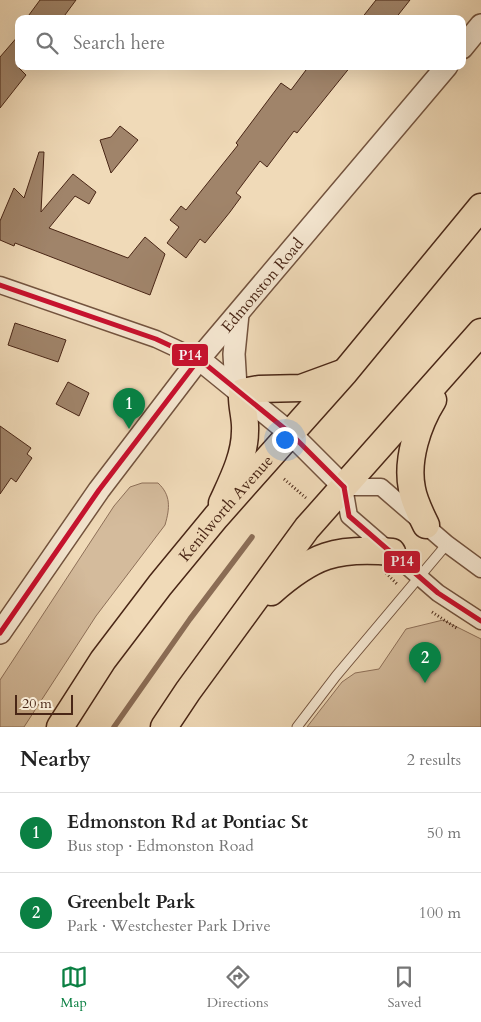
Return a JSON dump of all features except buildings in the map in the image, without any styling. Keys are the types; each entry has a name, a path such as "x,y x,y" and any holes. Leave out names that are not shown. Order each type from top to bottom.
{"main road":[{"name":"Kenilworth Avenue","path":"60,727 103,660 216,517 254,477 290,433 345,372 481,207"},
{"path":"164,727 188,690 307,528 458,361 481,332"},
{"path":"426,525 412,490 410,475 412,460 425,412 458,361"},
{"path":"216,517 242,454 245,432 239,390 301,388 345,372"},
{"path":"244,616 280,584 322,557 343,551 365,549 392,552"}],"street":[{"path":"466,43 481,25"},
{"name":"Edmonston Road","path":"0,633 99,490 199,359 444,70"},
{"path":"0,285 156,339 199,359 290,433 344,487 349,516 438,593 481,621"},
{"path":"238,314 234,354 239,390"},
{"path":"344,487 381,487 447,544 481,569"}],"lane":[{"path":"297,727 418,577 447,544"}],"path":[{"path":"284,479 306,499"}],"shaded area":[{"path":"142,483 158,483 165,492 168,502 168,513 165,525 96,616 24,727 0,727 0,680 114,506 130,487"},
{"path":"443,620 481,639 481,727 307,727 342,682 355,673 379,669 406,629"}],"waterway":[{"path":"114,727 190,619 252,537"}],"transit line":[{"name":"P14","path":"0,285 156,339 199,359 290,433 344,487"},
{"name":"P14","path":"0,633 99,490 199,359"},
{"name":"P14","path":"344,487 349,516 438,593 481,621"}],"place":[{"name":"Edmonston Rd at Pontiac St","path":"129,429"},
{"name":"Greenbelt Park","path":"425,683"}]}
